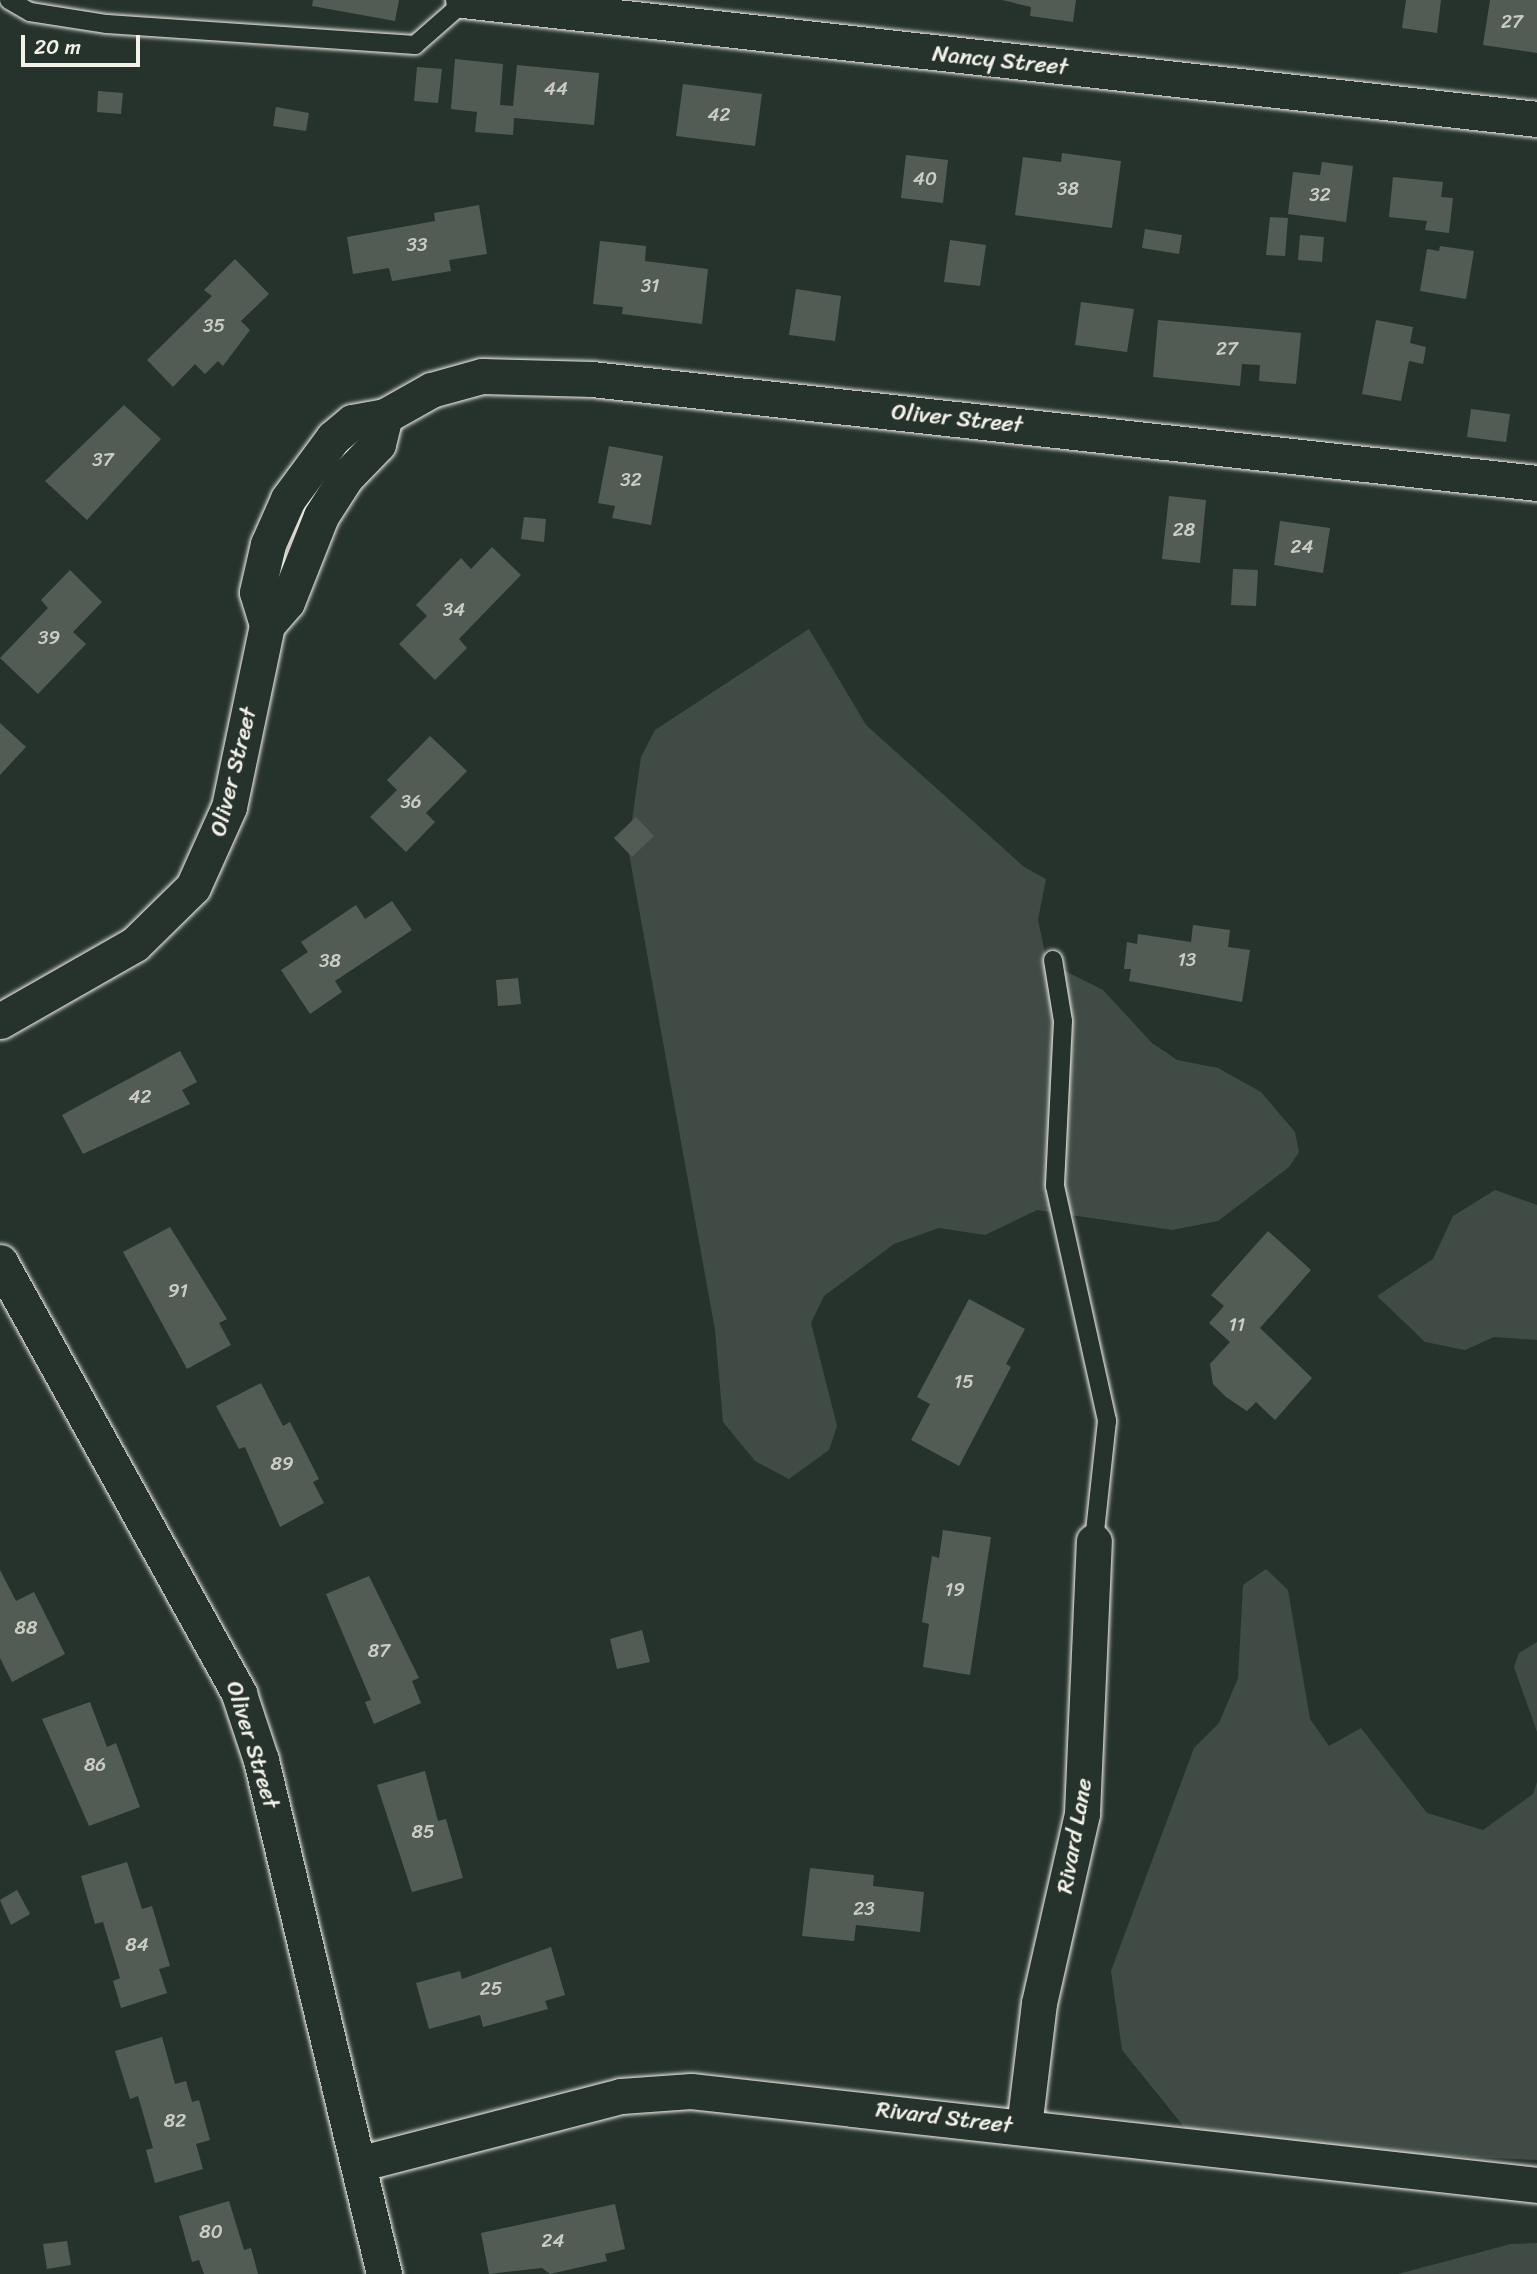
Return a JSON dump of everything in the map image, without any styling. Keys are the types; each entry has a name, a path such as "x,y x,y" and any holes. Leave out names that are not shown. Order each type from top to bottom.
{"street":[{"name":"Nancy Street","path":"463,1 1537,119"},
{"name":"Oliver Street","path":"0,1021 135,944 193,887 229,807 267,625 257,592 268,544 288,499 317,457 352,422 386,416 455,382 536,374 1537,483"},
{"name":"Oliver Street","path":"0,1262 239,1694 261,1760 384,2274"},
{"name":"Rivard Lane","path":"1024,2127 1039,2003 1082,1813 1094,1541"},
{"name":"Rivard Street","path":"358,2164 590,2103 656,2092 726,2093 1537,2185"}],"lane":[{"path":"9,0 30,12 107,24 415,45 463,1"},
{"path":"1053,960 1063,1021 1055,1186 1107,1421 1094,1541"}],"shaded area":[{"path":"809,629 866,725 1024,867 1046,879 1038,920 1047,962 1103,990 1152,1043 1177,1060 1218,1068 1261,1092 1295,1132 1299,1152 1289,1167 1218,1221 1172,1230 1037,1210 985,1235 939,1228 894,1244 824,1296 811,1323 837,1426 829,1450 789,1479 755,1461 723,1422 715,1330 628,848 641,757 655,730"},
{"path":"1495,1190 1537,1205 1537,1340 1494,1337 1465,1350 1425,1342 1377,1296 1433,1259 1453,1216"},
{"path":"1266,1569 1288,1590 1310,1719 1329,1746 1361,1728 1427,1813 1483,1830 1533,1794 1537,1782 1537,2160 1303,2149 1189,2133 1122,2050 1111,1971 1194,1748 1219,1723 1238,1678 1243,1585"},
{"path":"1537,1642 1537,1732 1514,1667 1519,1653"},
{"path":"1537,2243 1537,2274 1398,2274 1511,2244"}],"building":[{"path":"313,0 399,0 395,21 312,6"},
{"path":"1002,0 1076,0 1073,22 1030,16 1031,7"},
{"path":"1406,0 1441,0 1437,33 1402,28"},
{"path":"1490,0 1537,0 1537,53 1483,45"},
{"path":"455,59 503,64 500,105 513,106 517,65 599,73 594,125 514,118 513,135 475,132 477,112 451,109"},
{"path":"417,67 442,69 438,103 414,101"},
{"path":"683,84 762,94 755,146 676,136"},
{"path":"98,91 123,93 121,114 97,112"},
{"path":"276,107 309,113 306,131 273,126"},
{"path":"1062,153 1121,161 1112,228 1015,215 1023,157 1061,162"},
{"path":"906,155 948,160 943,203 901,198"},
{"path":"1322,162 1353,166 1346,222 1288,214 1293,172 1320,175"},
{"path":"1393,177 1443,182 1441,197 1453,198 1449,233 1425,230 1427,221 1389,217"},
{"path":"479,205 487,254 449,260 451,271 392,281 389,268 353,274 347,237 435,221 434,213"},
{"path":"1270,217 1288,218 1285,256 1266,255"},
{"path":"1145,229 1182,235 1179,254 1142,248"},
{"path":"1300,235 1324,237 1322,262 1298,260"},
{"path":"950,240 986,245 980,286 944,282"},
{"path":"600,241 646,246 645,261 708,269 702,324 622,314 623,307 593,304"},
{"path":"1440,246 1474,251 1466,299 1420,291 1427,249 1439,251"},
{"path":"235,259 269,294 241,321 250,330 223,366 218,361 205,374 195,364 173,387 147,360 212,296 204,290"},
{"path":"796,289 841,296 835,341 789,335"},
{"path":"1081,302 1134,309 1127,352 1075,345"},
{"path":"1158,320 1301,333 1296,384 1259,381 1260,365 1242,364 1240,386 1153,377"},
{"path":"1376,320 1413,327 1410,343 1426,347 1423,364 1409,361 1401,401 1362,394"},
{"path":"124,405 161,439 87,520 45,481"},
{"path":"1471,409 1510,414 1506,442 1467,437"},
{"path":"609,446 663,456 651,525 612,518 615,506 598,503"},
{"path":"1169,496 1206,500 1200,563 1162,559"},
{"path":"524,517 546,519 544,542 521,539"},
{"path":"1280,521 1330,528 1323,573 1274,565"},
{"path":"492,547 521,575 459,639 467,648 435,680 399,644 427,616 416,605 461,558 471,569"},
{"path":"1233,569 1258,570 1256,606 1231,605"},
{"path":"70,570 102,602 73,632 86,644 38,694 0,658 48,608 41,600"},
{"path":"0,723 26,747 0,775"},
{"path":"430,736 467,771 426,813 435,822 406,852 370,817 397,790 387,780"},
{"path":"636,817 654,836 632,857 614,838"},
{"path":"392,901 412,930 335,981 342,992 310,1014 281,970 308,952 301,942 356,905 365,919"},
{"path":"1193,925 1230,930 1228,947 1250,950 1242,1002 1129,981 1131,969 1124,969 1127,942 1137,944 1138,934 1191,942"},
{"path":"518,978 521,1004 498,1006 496,980"},
{"path":"180,1051 197,1082 182,1090 190,1104 83,1154 62,1115"},
{"path":"170,1227 227,1319 219,1323 231,1345 187,1369 123,1252"},
{"path":"1268,1231 1311,1270 1260,1328 1312,1378 1275,1420 1256,1402 1247,1411 1226,1397 1213,1384 1210,1364 1230,1342 1209,1323 1224,1306 1211,1295"},
{"path":"969,1299 1025,1329 1006,1364 1011,1367 959,1466 911,1440 930,1404 917,1397"},
{"path":"261,1383 283,1426 290,1422 319,1479 313,1482 324,1503 280,1527 245,1447 239,1449 216,1406"},
{"path":"943,1530 991,1537 970,1675 923,1667 929,1624 922,1622 932,1556 939,1558"},
{"path":"0,1570 16,1601 34,1592 65,1654 12,1682 0,1658"},
{"path":"369,1576 419,1678 412,1681 421,1703 374,1724 365,1702 371,1700 326,1594"},
{"path":"642,1630 650,1662 617,1669 610,1639"},
{"path":"90,1702 107,1747 116,1743 140,1807 89,1826 42,1719"},
{"path":"425,1771 438,1821 446,1819 463,1878 412,1892 377,1785"},
{"path":"127,1862 142,1909 152,1906 170,1966 159,1969 167,1993 121,2008 113,1981 120,1978 103,1922 95,1924 81,1876"},
{"path":"810,1868 874,1875 873,1886 924,1892 920,1932 856,1925 854,1941 802,1936"},
{"path":"17,1890 30,1914 11,1925 0,1900"},
{"path":"551,1947 565,1995 545,2001 548,2009 483,2027 480,2015 429,2029 416,1983 460,1971 462,1979"},
{"path":"162,2037 175,2084 186,2081 192,2102 199,2100 210,2140 196,2144 203,2169 155,2183 146,2150 153,2148 138,2096 130,2099 115,2051"},
{"path":"229,2201 244,2250 251,2248 258,2274 204,2274 199,2260 192,2262 179,2216"},
{"path":"615,2204 625,2249 605,2254 607,2261 550,2274 542,2268 489,2274 481,2233"},
{"path":"67,2241 71,2265 47,2269 43,2244"}]}
